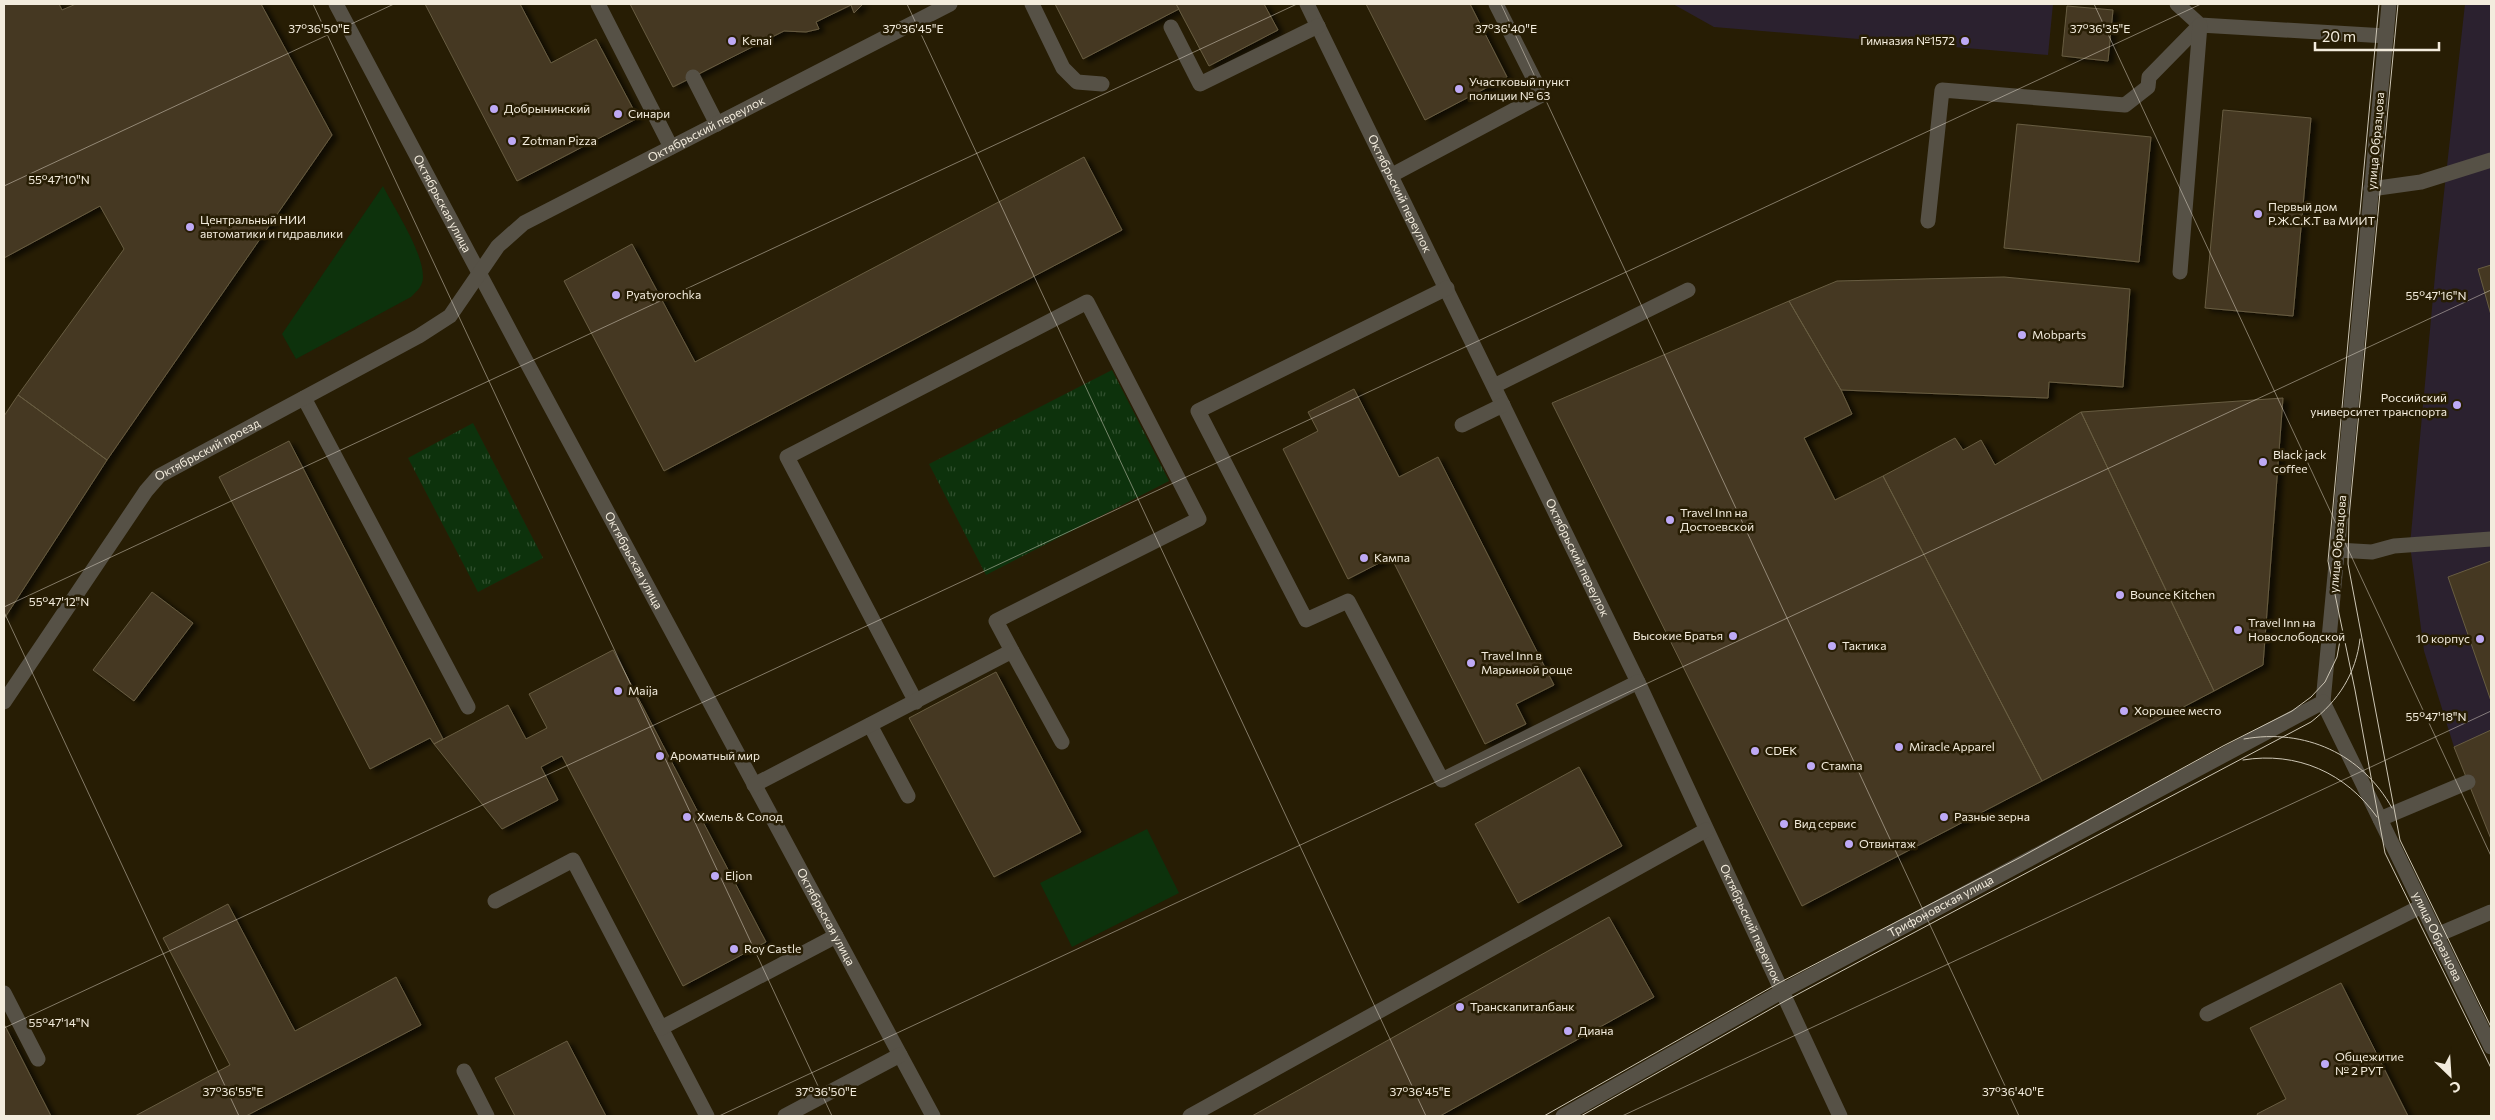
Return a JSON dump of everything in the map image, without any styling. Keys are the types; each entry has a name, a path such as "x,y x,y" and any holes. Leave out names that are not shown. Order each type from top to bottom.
{"street":[{"name":"Октябрьская улица","path":"336,4 479,274 933,1116"},
{"path":"598,4 671,146"},
{"name":"Октябрьский переулок","path":"479,274 498,246 524,223 950,4"},
{"path":"1032,4 1063,68 1077,82 1102,84"},
{"name":"Октябрьский переулок","path":"1307,4 1638,682 1840,1116"},
{"path":"1392,176 1542,94 1496,4"},
{"path":"2177,4 2200,25 2386,36"},
{"name":"улица Образцова","path":"2389,4 2322,702 2491,1047"},
{"path":"1928,221 1942,90 2126,105 2148,87 2149,77 2200,25"},
{"path":"2180,272 2200,25"},
{"path":"1171,27 1200,84 1318,26"},
{"path":"693,77 717,124"},
{"path":"2372,189 2421,182 2491,160"},
{"name":"Октябрьский проезд","path":"4,702 146,491 159,476 419,336 450,316 479,274"},
{"path":"1447,288 1198,411 1306,620 1348,601 1442,780 1638,682"},
{"path":"1494,386 1688,290"},
{"path":"916,702 787,458 1087,302 1199,519 996,621 1062,742"},
{"path":"304,398 468,707"},
{"path":"1462,426 1503,405"},
{"path":"2337,550 2372,552 2394,546 2491,539"},
{"path":"754,785 1012,651"},
{"name":"Трифоновская улица","path":"1563,1116 1781,992 2322,702"},
{"path":"870,725 908,796"},
{"path":"2380,819 2468,782"},
{"path":"1190,1116 1706,830"},
{"path":"495,901 573,860 707,1116"},
{"path":"2207,1014 2422,906"},
{"path":"2437,935 2491,912"},
{"path":"662,1028 836,936"},
{"path":"4,992 38,1059"},
{"path":"785,1116 900,1056"},
{"path":"464,1071 487,1116"}],"shaded area":[{"name":"Гимназия №1572","path":"1673,4 2053,4 2048,55 1714,27"},
{"name":"Российский университет транспорта","path":"2465,4 2491,4 2491,839 2454,747 2424,651 2410,545 2436,265"}],"green space":[{"path":"383,186 414,243 422,267 423,280 421,286 411,297 296,359 282,334"},
{"path":"1112,370 1169,481 986,575 929,464"},
{"path":"473,423 543,558 478,592 408,458"},
{"path":"1147,829 1179,893 1072,947 1040,883"}],"building":[{"name":"Центральный НИИ автоматики и гидравлики","path":"4,4 59,4 62,10 76,4 261,4 332,135 107,460 18,395 124,249 100,206 4,258"},
{"path":"425,4 520,4 551,63 596,39 638,118 517,181"},
{"path":"630,4 863,4 854,13 851,5 816,22 819,29 806,32 784,31 673,87"},
{"path":"1055,4 1176,4 1179,9 1083,59"},
{"path":"1176,4 1264,4 1278,30 1209,66"},
{"path":"1366,4 1470,4 1507,77 1425,120"},
{"path":"2067,6 2113,10 2108,61 2062,56"},
{"name":"Первый дом Р.Ж.С.К.Т ва МИИТ","path":"2223,110 2311,118 2293,316 2205,308"},
{"path":"2017,124 2151,137 2139,262 2004,248"},
{"path":"1084,157 1122,230 664,471 564,281 632,244 695,362"},
{"path":"2491,265 2491,315 2478,269"},
{"path":"2004,277 2130,289 2123,387 2049,382 2048,398 1841,390 1789,301 1837,281"},
{"path":"1789,301 1841,390 1852,414 1804,438 1835,500 1883,476 2042,781 1802,906 1552,403"},
{"path":"1354,389 1399,477 1438,457 1554,685 1516,704 1526,724 1485,744 1391,557 1348,579 1283,449 1318,431 1308,412"},
{"path":"18,395 107,460 4,619 4,416"},
{"path":"2283,398 2263,665 2214,691 2081,412"},
{"path":"2081,412 2214,691 2042,781 1883,476 1955,438 1963,450 1981,440 1995,465"},
{"path":"289,441 443,739 434,744 430,738 370,769 219,477"},
{"name":"10 корпус","path":"2491,561 2491,701 2448,577"},
{"path":"152,592 193,623 134,701 93,670"},
{"path":"613,650 766,942 683,986 562,756 541,767 558,800 502,829 434,744 508,705 526,739 547,728 529,694"},
{"path":"996,672 1081,832 994,877 909,718"},
{"path":"2491,730 2491,839 2454,747"},
{"path":"1579,767 1622,846 1518,903 1475,824"},
{"path":"228,904 295,1031 396,977 421,1025 246,1116 135,1116 230,1065 163,938"},
{"path":"1609,917 1654,997 1440,1116 1252,1116"},
{"name":"Общежитие № 2 РУТ","path":"2341,983 2408,1116 2258,1116 2257,1114 2286,1099 2250,1028"},
{"path":"4,1024 51,1116 4,1116"},
{"path":"567,1041 606,1116 515,1116 495,1078"}],"tram line":[{"path":"2379,4 2328,561 2355,690 2385,853 2491,1068"},
{"path":"2398,4 2349,517 2348,564 2400,840 2491,1027"},
{"path":"1544,1116 1777,984 2021,857 2223,746 2292,711 2311,697 2325,682 2337,657 2341,635"},
{"path":"1581,1116 1785,1001 2311,722 2321,714 2344,686 2354,664 2360,639"},
{"path":"2244,739 2289,738 2310,742 2330,749 2365,773 2380,789 2392,808"},
{"path":"2243,760 2282,759 2301,762 2319,769 2351,788 2377,817"}],"place":[{"name":"Kenai","path":"732,41"},
{"name":"Гимназия №1572","path":"1965,41"},
{"name":"Участковый пункт полиции № 63","path":"1459,89"},
{"name":"Добрынинский","path":"494,109"},
{"name":"Синари","path":"618,114"},
{"name":"Zotman Pizza","path":"512,141"},
{"name":"Первый дом Р.Ж.С.К.Т ва МИИТ","path":"2258,214"},
{"name":"Центральный НИИ автоматики и гидравлики","path":"190,227"},
{"name":"Pyatyorochka","path":"616,295"},
{"name":"Mobparts","path":"2022,335"},
{"name":"Российский университет транспорта","path":"2457,405"},
{"name":"Black jack coffee","path":"2263,462"},
{"name":"Travel Inn на Достоевской","path":"1670,520"},
{"name":"Кампа","path":"1364,558"},
{"name":"Bounce Kitchen","path":"2120,595"},
{"name":"Travel Inn на Новослободской","path":"2238,630"},
{"name":"Высокие Братья","path":"1733,636"},
{"name":"10 корпус","path":"2480,639"},
{"name":"Тактика","path":"1832,646"},
{"name":"Travel Inn в Марьиной роще","path":"1471,663"},
{"name":"Maija","path":"618,691"},
{"name":"Хорошее место","path":"2124,711"},
{"name":"Miracle Apparel","path":"1899,747"},
{"name":"CDEK","path":"1755,751"},
{"name":"Ароматный мир","path":"660,756"},
{"name":"Стампа","path":"1811,766"},
{"name":"Хмель & Солод","path":"687,817"},
{"name":"Разные зерна","path":"1944,817"},
{"name":"Вид сервис","path":"1784,824"},
{"name":"Отвинтаж","path":"1849,844"},
{"name":"Eljon","path":"715,876"},
{"name":"Roy Castle","path":"734,949"},
{"name":"Транскапиталбанк","path":"1460,1007"},
{"name":"Диана","path":"1568,1031"},
{"name":"Общежитие № 2 РУТ","path":"2325,1064"}]}
